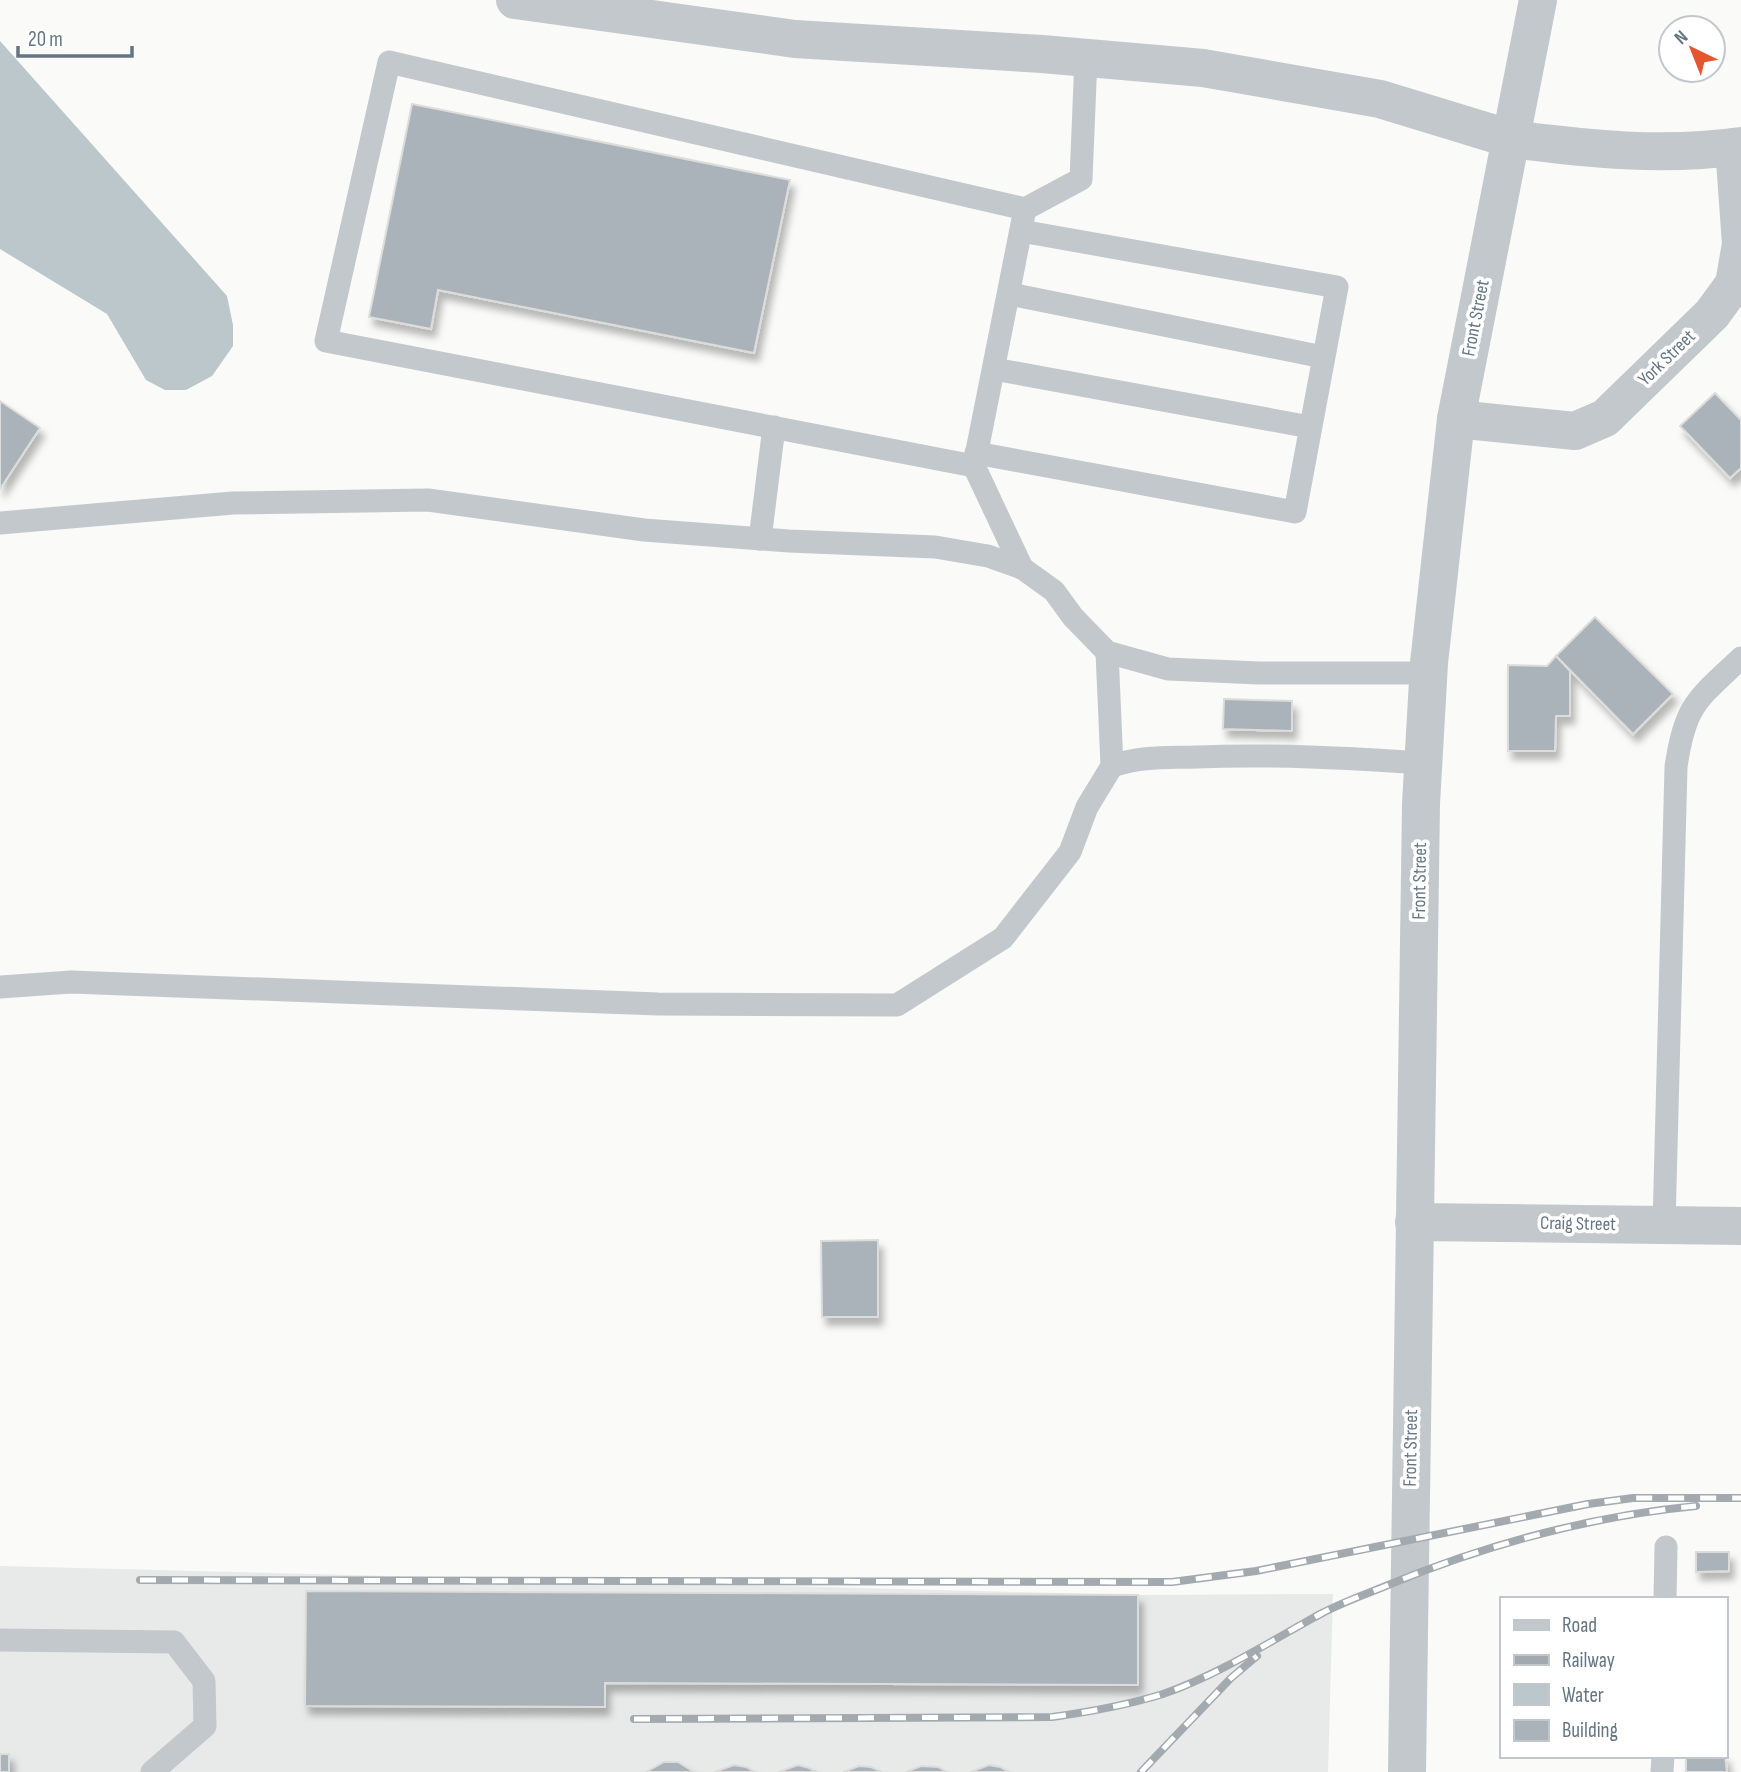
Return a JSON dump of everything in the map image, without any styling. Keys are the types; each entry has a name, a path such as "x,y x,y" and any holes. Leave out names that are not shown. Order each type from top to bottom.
{"street":[{"name":"York Street","path":"514,0 795,38 1203,68 1380,99 1511,139 1605,152 1708,151 1737,146 1741,244 1734,284 1702,324 1605,418 1575,431 1456,419"},
{"name":"Front Street","path":"1406,1772 1423,763 1429,673 1456,419 1538,0"},
{"name":"Craig Street","path":"1414,1222 1741,1226"}],"lane":[{"path":"1023,568 975,460 1023,220 1081,179 1086,58"},
{"path":"389,62 1023,220 1336,287 1323,357 1295,512 774,427 326,341 389,62"},
{"path":"1010,294 1323,357"},
{"path":"994,369 1310,427"},
{"path":"760,539 774,427"},
{"path":"0,523 233,503 428,500 644,530 760,539 935,547 988,556 1023,568 1054,592 1073,617 1107,652 1168,668 1259,673 1429,673"},
{"path":"0,987 71,982 658,1004 897,1005 1003,938 1070,852 1087,807 1112,766 1107,652"},
{"path":"1664,1225 1676,767 1682,727 1698,698 1741,658"},
{"path":"1112,766 1136,758 1223,756 1336,757 1423,763"},
{"path":"1665,1597 1666,1547"},
{"path":"0,1640 174,1642 204,1681 205,1726 152,1772"}],"shaded area":[{"path":"0,1566 1138,1595 1333,1594 1328,1772 0,1772"}],"water":[{"path":"0,41 227,296 233,325 233,346 212,376 186,390 165,390 146,380 107,314 0,249"}],"building":[{"path":"412,104 790,180 754,353 438,290 431,329 369,317"},
{"path":"1715,393 1741,420 1741,468 1730,478 1680,426"},
{"path":"0,401 40,428 0,489"},
{"path":"1595,617 1673,694 1633,734 1556,656"},
{"path":"1556,656 1570,671 1570,716 1556,716 1555,751 1508,751 1508,665 1547,666"},
{"path":"1224,699 1292,701 1292,731 1223,729"},
{"path":"878,1240 878,1317 822,1317 821,1241"},
{"path":"1696,1552 1729,1552 1729,1571 1696,1572"},
{"path":"306,1591 1138,1595 1138,1685 605,1683 605,1707 305,1706"},
{"path":"0,1754 9,1754 9,1772 0,1772"},
{"path":"1686,1758 1725,1758 1727,1772 1686,1772"},
{"path":"664,1762 678,1762 694,1772 646,1772"},
{"path":"734,1765 746,1767 755,1772 714,1772"},
{"path":"798,1765 817,1772 778,1772"},
{"path":"989,1765 1000,1767 1009,1772 970,1772"},
{"path":"859,1766 871,1767 882,1772 843,1772"},
{"path":"921,1766 938,1767 947,1772 906,1772"}],"railway":[{"path":"140,1580 1172,1582 1256,1571 1588,1504 1633,1498 1741,1498"},
{"path":"1315,1617 1429,1569 1504,1544 1580,1524 1696,1506"},
{"path":"634,1719 1066,1715 1136,1702 1184,1686 1244,1657 1322,1613"},
{"path":"1141,1772 1231,1678 1257,1656"}]}
